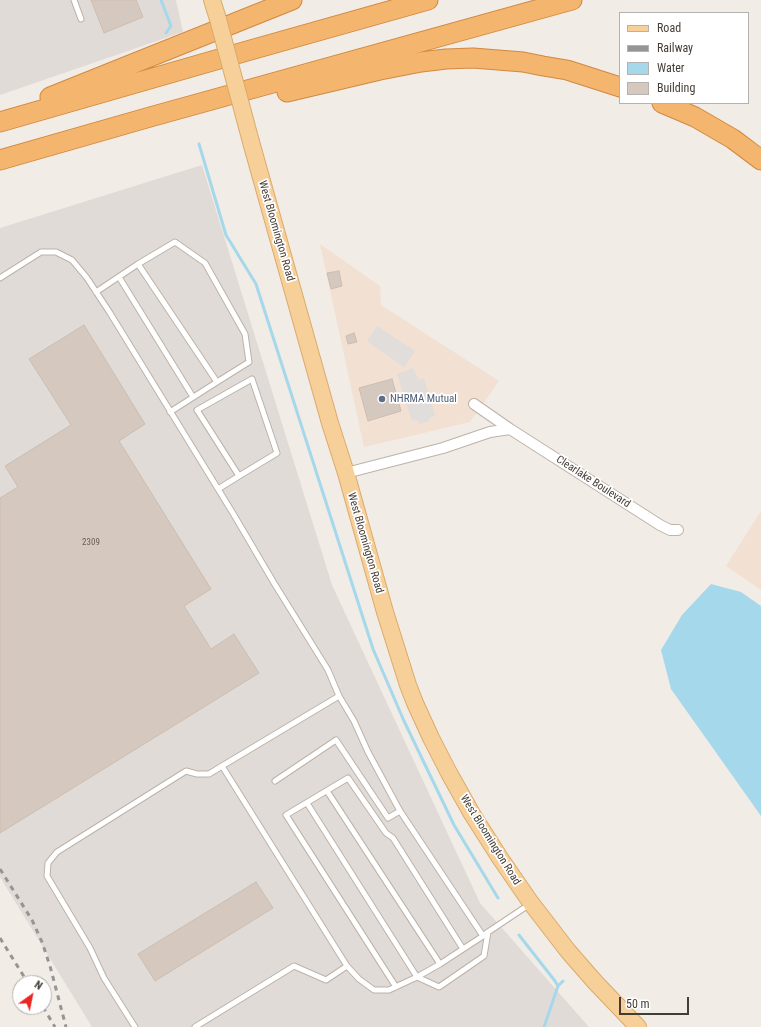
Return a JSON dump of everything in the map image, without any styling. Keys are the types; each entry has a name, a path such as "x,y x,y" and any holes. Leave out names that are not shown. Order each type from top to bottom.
{"highway":[{"path":"0,117 292,0"},
{"path":"0,122 428,0"},
{"path":"0,160 572,0"},
{"path":"150,117 287,92 380,70 446,59 473,58 523,62 568,70 619,86"},
{"path":"664,104 695,117 733,139 761,160"}],"main road":[{"name":"West Bloomington Road","path":"212,0 330,423 346,473 385,612 415,703 431,738 472,814 500,858 531,903 577,962 638,1027"}],"street":[{"name":"Clearlake Boulevard","path":"474,404 510,429 660,525 670,530 678,530"},
{"path":"346,473 443,448 490,432 510,429"}],"lane":[{"path":"74,0 81,19"},
{"path":"96,292 175,242 205,263 245,334 249,362 170,412"},
{"path":"0,278 41,252 56,252 72,260 87,278 328,670 339,696 354,721 368,752 400,811 483,936"},
{"path":"138,264 217,382"},
{"path":"118,277 193,397"},
{"path":"218,489 239,476 277,452 252,379 197,410 239,476"},
{"path":"135,1027 104,978 90,948 47,876 48,863 57,852 186,771 197,774 209,774 339,696"},
{"path":"275,781 336,740 388,818 400,811"},
{"path":"222,766 347,966 359,979 374,990 389,990 417,977 440,964 531,903"},
{"path":"396,987 286,815 348,778 386,833 392,838 463,949"},
{"path":"327,791 440,964"},
{"path":"306,803 417,977 439,987 484,956 488,932"},
{"path":"195,1027 294,966 326,980 347,966"}],"shaded area":[{"path":"0,0 176,0 183,32 0,95"},
{"path":"202,165 332,585 480,903 589,1027 92,1027 0,877 0,228"},
{"path":"320,244 380,286 381,305 499,381 470,422 364,447"},
{"path":"377,326 415,351 404,367 367,341"},
{"path":"413,368 419,380 424,378 435,416 430,417 429,421 419,424 416,420 412,421 397,374"},
{"path":"761,511 761,590 726,566"}],"water":[{"path":"711,584 741,592 761,606 761,816 671,689 661,650 682,615"}],"building":[{"path":"91,0 136,0 143,17 104,33"},
{"path":"339,271 342,286 331,289 327,273"},
{"path":"84,325 145,424 119,441 211,589 184,606 211,649 234,634 259,673 0,833 0,498 18,487 5,466 71,425 29,359"},
{"path":"354,333 357,342 348,344 346,336"},
{"path":"392,379 401,411 368,421 359,388"},
{"path":"256,882 273,908 155,981 138,954"}],"waterway":[{"path":"161,0 171,26 166,33"},
{"path":"199,144 226,235 256,284 373,649 404,721 454,825 498,898"},
{"path":"519,935 558,986"},
{"path":"544,1027 558,986 563,981"}],"railway":[{"path":"0,869 32,920 42,942 66,1027"},
{"path":"0,938 23,975"},
{"path":"48,1015 55,1027"}],"place":[{"name":"NHRMA Mutual","path":"382,399"}]}
